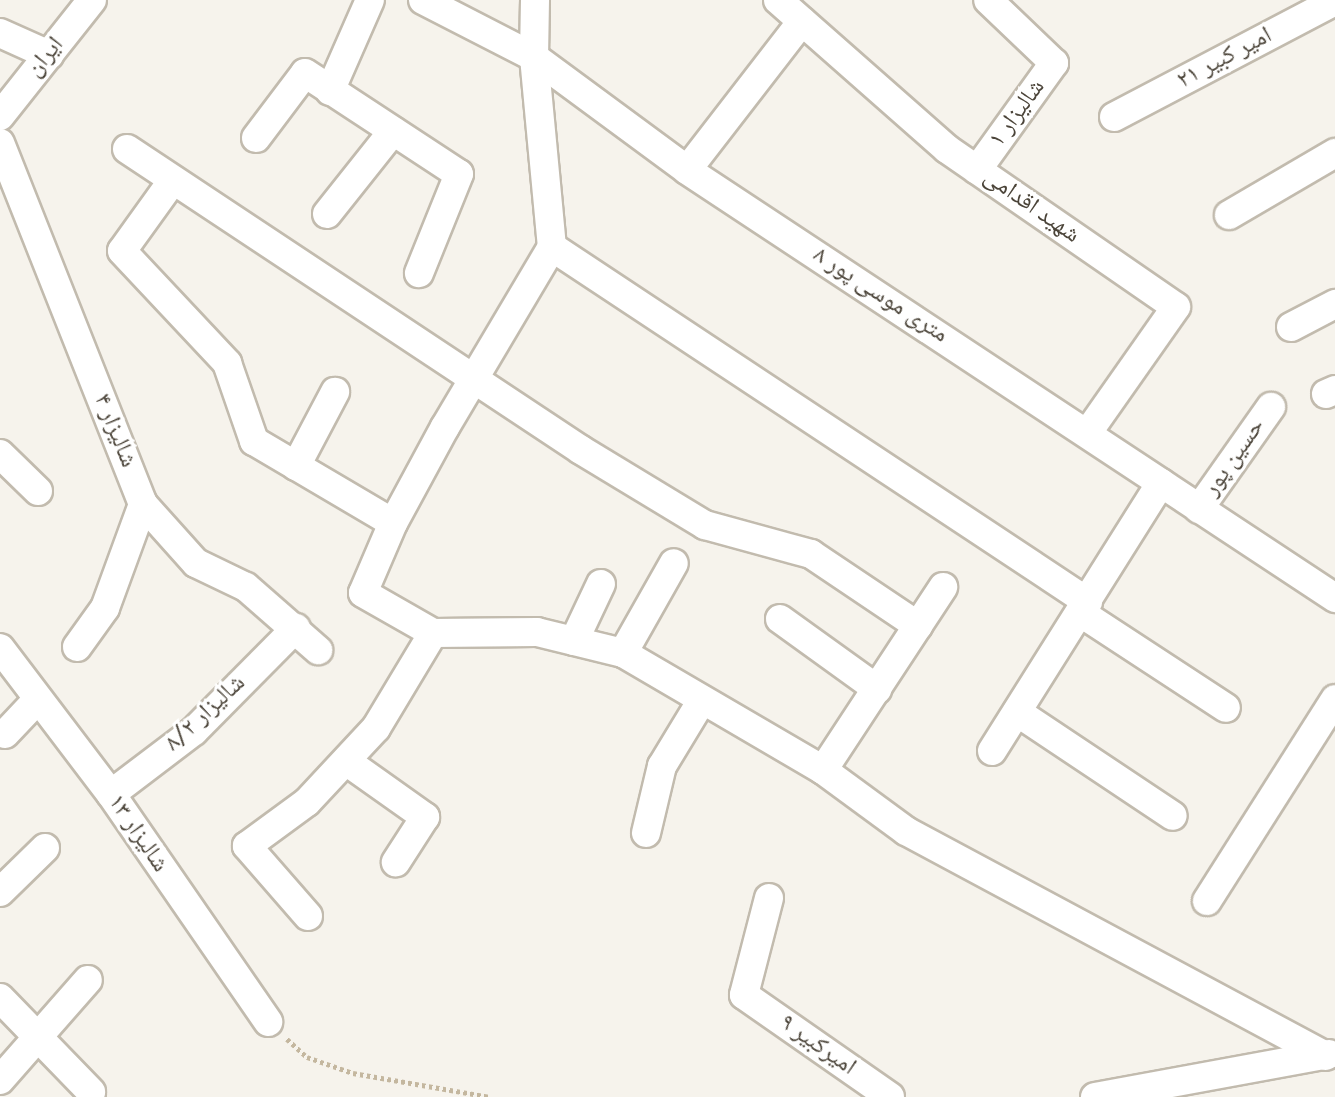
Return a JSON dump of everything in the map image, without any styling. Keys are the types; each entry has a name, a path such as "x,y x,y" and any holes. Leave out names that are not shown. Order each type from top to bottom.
{"street":[{"name":"ایران","path":"0,116 92,0"},
{"path":"330,91 370,0"},
{"name":"۸ متری موسی پور","path":"423,0 534,57 687,170 1089,431 1199,509 1335,598"},
{"path":"535,0 534,57 552,247 393,523 363,593 433,633 537,632 623,653 823,770 906,831 1330,1054"},
{"name":"شهید اقدامی","path":"778,0 947,149 1176,307 1089,431"},
{"name":"شاليزار ۱","path":"977,170 1054,63 988,0"},
{"name":"امیر کبیر ۲۱","path":"1114,117 1335,1"},
{"path":"687,170 802,21"},
{"path":"0,33 49,55"},
{"path":"256,138 305,73 459,174 418,273"},
{"path":"327,214 393,131"},
{"name":"شالیزار ۴","path":"0,143 143,503 196,564 246,587 318,650"},
{"path":"127,149 473,381 705,525 811,554 918,626"},
{"path":"1229,215 1335,153"},
{"path":"173,180 122,251 227,363 254,441 393,523"},
{"path":"552,247 1084,608 1226,708"},
{"path":"1291,327 1335,304"},
{"path":"296,466 335,392"},
{"name":"حسین پور","path":"1199,509 1271,407"},
{"path":"0,454 38,491"},
{"path":"992,751 1161,483"},
{"path":"77,647 105,608 143,503"},
{"path":"623,653 674,563"},
{"path":"574,641 601,583"},
{"path":"823,770 943,587"},
{"path":"780,620 877,689"},
{"name":"شالیزار ۸/۲","path":"111,794 194,730 296,628"},
{"path":"308,916 247,846 307,802 376,728 433,633"},
{"name":"شالیزار ۱۳","path":"0,648 111,794 268,1022"},
{"path":"5,734 38,698"},
{"path":"1207,901 1335,699"},
{"path":"646,833 662,766 702,700"},
{"path":"1017,712 1173,816"},
{"path":"346,761 425,817 396,862"},
{"path":"0,892 46,848"},
{"name":"امیرکبیر ۹","path":"769,898 744,995 890,1097"},
{"path":"0,1080 88,980"},
{"path":"0,998 91,1092"},
{"path":"1095,1097 1330,1054"}],"path":[{"path":"268,1022 307,1058 353,1073 490,1097"}]}
